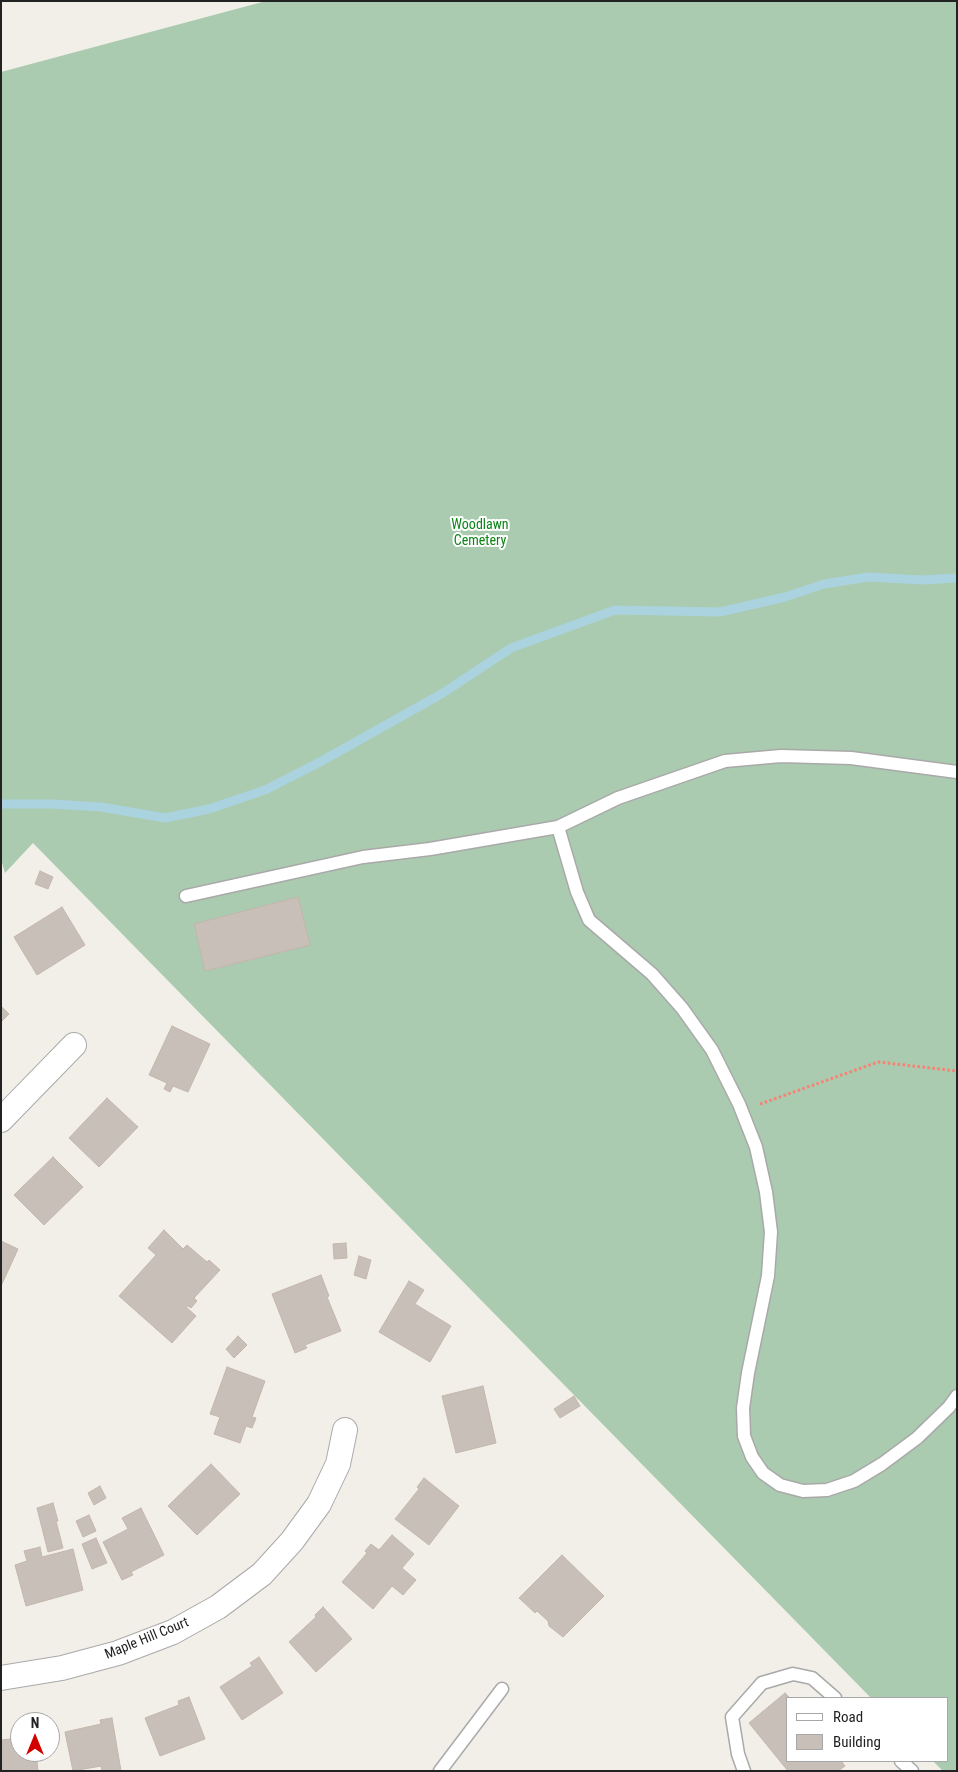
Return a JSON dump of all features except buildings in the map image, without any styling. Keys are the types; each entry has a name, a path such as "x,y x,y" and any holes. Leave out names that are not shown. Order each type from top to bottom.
{"street":[{"path":"1,1120 74,1045"},
{"name":"Maple Hill Court","path":"1,1678 62,1668 118,1653 173,1632 218,1606 262,1574 292,1541 319,1504 338,1464 345,1430"}],"lane":[{"path":"186,896 363,857 430,849 558,827 618,798 725,762 780,756 851,758 955,773"},
{"path":"558,827 576,892 589,920 652,974 682,1008 712,1050 756,1147 766,1192 771,1232 768,1276 748,1373 743,1408 744,1436 752,1457 763,1474 780,1485 803,1491 828,1490 854,1481 882,1464 917,1438 949,1407 957,1396"},
{"path":"744,1771 738,1754 732,1717 762,1683 793,1674 812,1678 834,1697"},
{"path":"440,1771 502,1689"},
{"path":"902,1762 912,1771"}],"path":[{"path":"741,1111 878,1062 957,1071"}],"green space":[{"name":"Woodlawn Cemetery","path":"266,1 957,1 957,1771 943,1771 934,1762 948,1762 948,1697 870,1697 33,843 5,873 1,859 1,72"}],"waterway":[{"path":"1,804 53,804 101,807 165,818 209,809 265,790 320,762 443,693 511,648 615,610 720,612 785,597 824,584 868,577 922,580 957,578"}]}
